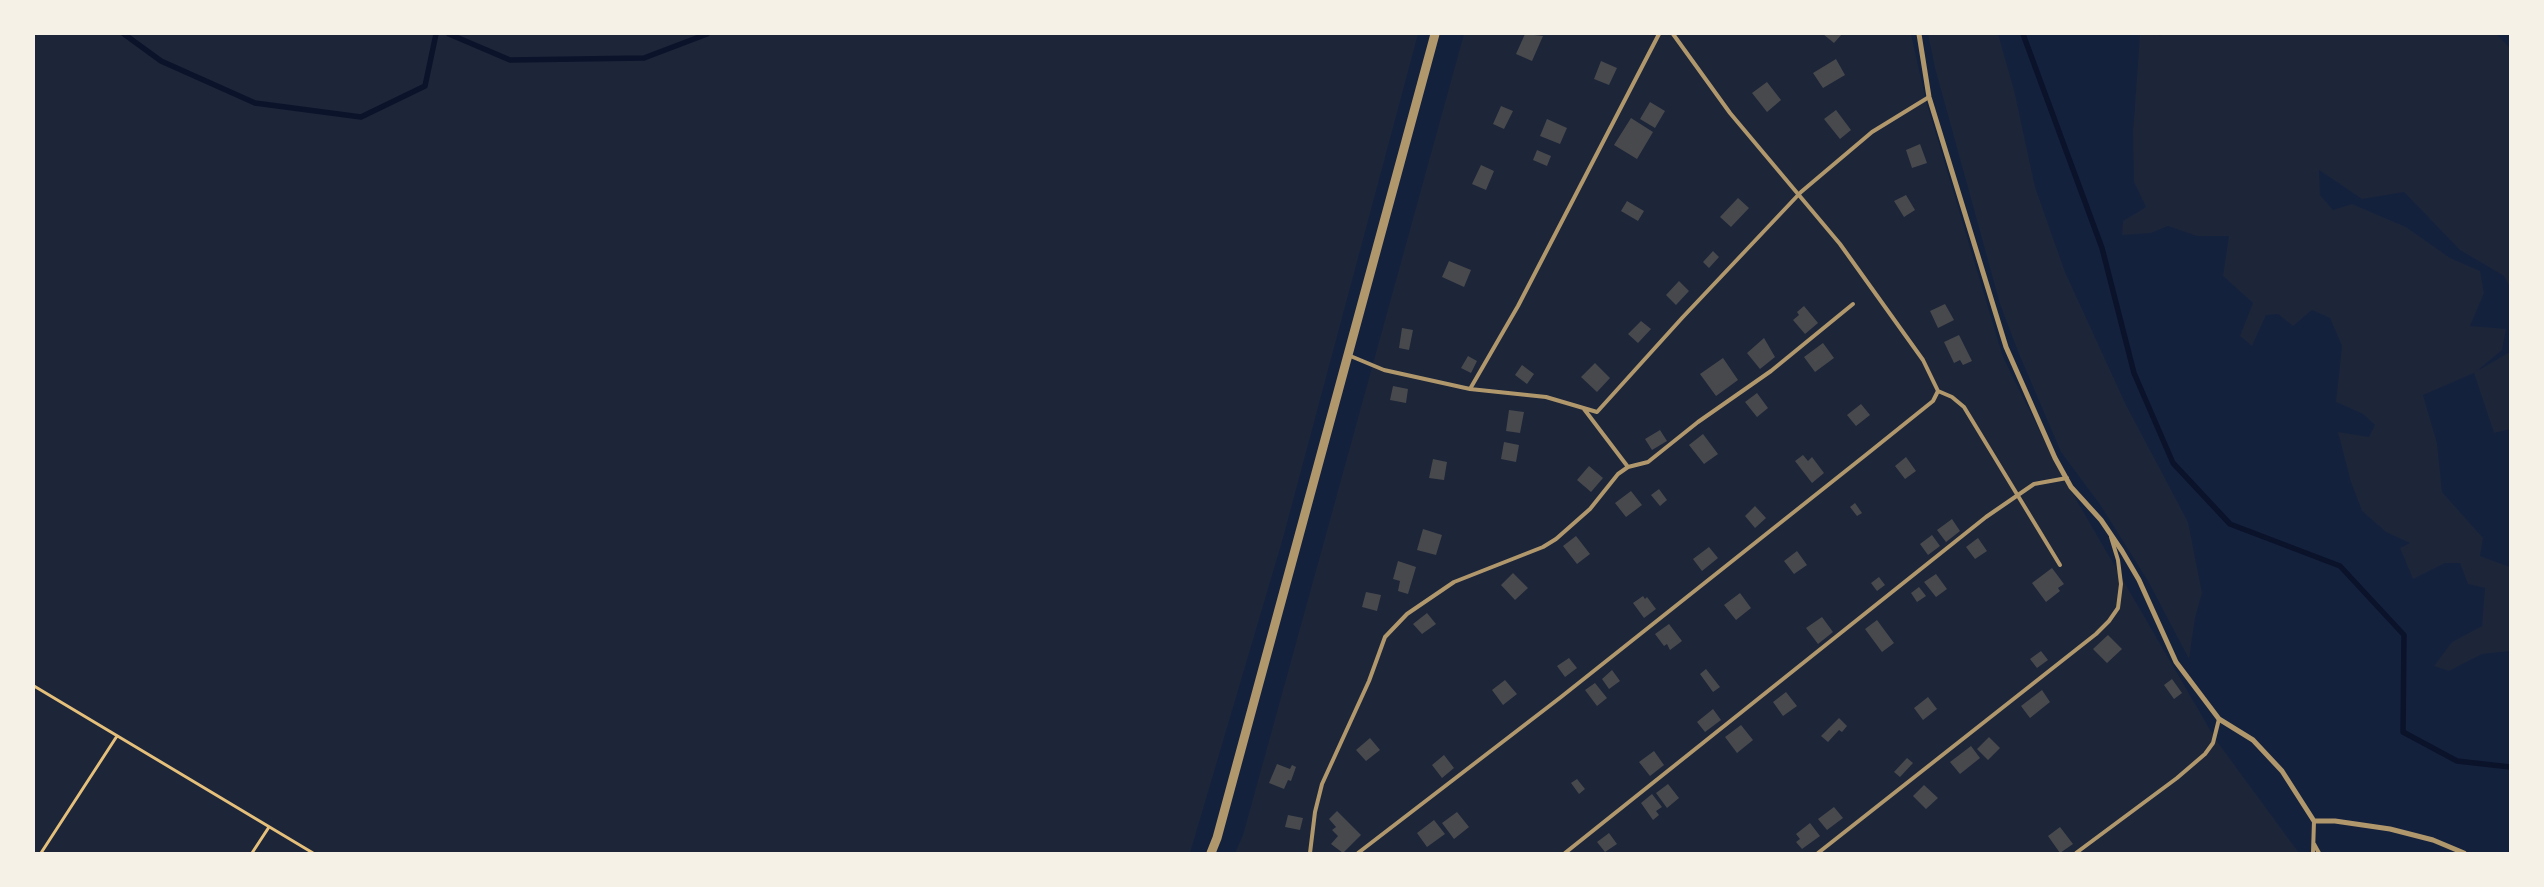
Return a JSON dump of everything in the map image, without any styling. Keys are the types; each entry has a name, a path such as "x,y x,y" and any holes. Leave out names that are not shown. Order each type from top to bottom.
{"street":[{"path":"1211,853 1220,828 1435,34"},
{"path":"1919,34 1929,97 2006,347 2066,478 2071,487 2110,533 2139,580 2176,662 2219,719 2253,740 2282,771 2314,821 2335,821 2390,829 2432,840 2464,853"}],"lane":[{"path":"1470,389 1518,306 1659,34"},
{"path":"1673,34 1730,113 1840,244 1923,360 1938,392 1952,397 1964,407 2060,565"},
{"path":"1348,355 1384,370 1470,389 1546,397 1597,412 1682,318 1799,194 1872,132 1908,112 1929,97"},
{"path":"1310,853 1315,812 1322,784 1369,681 1385,637 1407,614 1454,582 1543,547 1556,539 1590,509 1618,474 1628,468 1648,462 1698,422 1771,371 1853,304"},
{"path":"1358,853 1561,697 1867,454 1933,400 1938,392"},
{"path":"1582,408 1592,418 1628,468"},
{"path":"1565,853 1986,517 2034,484 2066,478"},
{"path":"1818,853 2096,634 2109,621 2118,608 2121,584 2118,560 2110,533"},
{"path":"2076,853 2177,778 2205,754 2213,743 2219,719"},
{"path":"2313,853 2314,821"},
{"path":"2314,844 2319,853"}],"path":[{"path":"34,686 313,853"},
{"path":"40,853 117,736"},
{"path":"252,853 269,827"}],"shaded area":[{"path":"34,34 1418,34 1283,538 1190,853 34,853"},
{"path":"1464,34 1911,34 1926,101 2003,357 2059,470 2216,740 2299,853 1235,853 1243,835"},
{"path":"1928,34 1998,34 2014,90 2035,187 2065,272 2126,405 2188,522 2202,593 2195,618 2189,659 2148,581 2101,506 2061,452 2019,354 2000,304 1935,68"},
{"path":"2140,34 2157,34 2160,36 2162,34 2496,34 2510,48 2510,287 2504,276 2460,250 2404,192 2362,199 2319,170 2320,195 2333,210 2352,204 2406,227 2450,258 2480,271 2484,293 2470,326 2506,329 2502,350 2477,371 2510,352 2510,429 2494,433 2474,373 2423,395 2437,443 2442,492 2483,538 2480,556 2510,567 2510,651 2482,654 2449,671 2434,666 2452,642 2482,626 2485,588 2468,584 2460,563 2445,563 2413,579 2400,548 2410,543 2386,532 2362,511 2351,482 2338,432 2369,437 2375,425 2363,414 2336,402 2342,346 2330,318 2312,310 2293,326 2278,314 2266,315 2252,346 2240,336 2253,303 2223,276 2229,236 2197,236 2168,226 2151,233 2122,235 2123,221 2146,207 2134,182 2133,133"}],"building":[{"path":"1525,34 1543,36 1532,61 1516,54"},
{"path":"1823,34 1842,34 1834,43"},
{"path":"1836,59 1845,75 1823,88 1813,73"},
{"path":"1601,61 1617,68 1609,85 1594,79"},
{"path":"1767,82 1781,100 1767,112 1752,93"},
{"path":"1650,102 1665,111 1655,128 1640,119"},
{"path":"1501,106 1513,111 1504,129 1493,124"},
{"path":"1836,110 1851,130 1840,139 1824,119"},
{"path":"1631,118 1653,132 1637,159 1614,145"},
{"path":"1547,119 1567,128 1560,144 1540,136"},
{"path":"1920,144 1927,163 1912,168 1906,150"},
{"path":"1537,150 1551,156 1547,166 1533,160"},
{"path":"1481,165 1494,171 1486,190 1472,184"},
{"path":"1906,195 1915,210 1904,217 1894,201"},
{"path":"1738,198 1749,208 1731,227 1720,217"},
{"path":"1627,201 1644,211 1638,221 1621,211"},
{"path":"1713,251 1719,257 1709,268 1703,262"},
{"path":"1449,261 1471,270 1464,287 1442,277"},
{"path":"1679,281 1689,291 1676,305 1666,295"},
{"path":"1945,304 1954,320 1938,328 1930,311"},
{"path":"1804,306 1818,323 1805,334 1793,320 1799,315 1797,312"},
{"path":"1641,321 1651,329 1638,343 1628,334"},
{"path":"1402,328 1413,330 1409,350 1399,348"},
{"path":"1959,335 1972,361 1963,365 1960,360 1954,363 1944,342"},
{"path":"1764,338 1775,357 1760,369 1747,353"},
{"path":"1823,343 1834,358 1815,372 1804,357"},
{"path":"1468,356 1477,361 1471,373 1461,368"},
{"path":"1723,358 1738,380 1716,396 1700,374"},
{"path":"1595,363 1610,378 1597,392 1581,377"},
{"path":"1522,365 1534,374 1527,384 1515,375"},
{"path":"1393,386 1408,389 1406,403 1390,400"},
{"path":"1757,393 1768,408 1757,417 1745,402"},
{"path":"1861,404 1870,415 1856,426 1847,415"},
{"path":"1509,410 1524,412 1520,433 1506,431"},
{"path":"1660,430 1667,441 1652,450 1645,439"},
{"path":"1703,434 1718,454 1704,464 1689,445"},
{"path":"1504,442 1519,445 1516,462 1501,459"},
{"path":"1803,455 1808,461 1812,457 1824,473 1812,483 1795,461"},
{"path":"1906,457 1916,471 1905,479 1895,466"},
{"path":"1433,459 1447,462 1444,480 1429,478"},
{"path":"1589,466 1603,478 1591,492 1577,480"},
{"path":"1659,489 1667,500 1660,506 1651,495"},
{"path":"1631,491 1642,505 1626,517 1615,503"},
{"path":"1855,503 1862,513 1857,516 1850,507"},
{"path":"1755,506 1766,518 1755,528 1745,516"},
{"path":"1952,519 1960,531 1946,542 1937,530"},
{"path":"1423,529 1442,535 1436,555 1417,550"},
{"path":"1932,535 1940,546 1928,555 1920,544"},
{"path":"1576,536 1590,554 1577,564 1563,546"},
{"path":"1978,538 1987,551 1975,559 1966,547"},
{"path":"1709,547 1718,558 1702,571 1693,559"},
{"path":"1797,551 1807,565 1794,574 1784,561"},
{"path":"1398,561 1416,567 1408,594 1398,591 1400,581 1393,579"},
{"path":"2052,568 2064,584 2058,588 2060,591 2046,602 2032,583"},
{"path":"1513,573 1528,588 1515,600 1501,585"},
{"path":"1936,574 1947,589 1936,597 1924,582"},
{"path":"1879,577 1885,585 1877,591 1871,583"},
{"path":"1919,587 1926,596 1917,602 1911,593"},
{"path":"1366,592 1381,595 1377,611 1362,607"},
{"path":"1740,593 1751,608 1736,620 1724,605"},
{"path":"1643,596 1645,599 1647,597 1656,609 1644,618 1633,603"},
{"path":"1427,613 1436,624 1422,634 1413,624"},
{"path":"1822,617 1833,632 1818,644 1806,628"},
{"path":"1877,620 1894,643 1882,652 1865,629"},
{"path":"1669,624 1682,641 1670,650 1667,644 1664,646 1655,634"},
{"path":"2108,635 2122,649 2107,663 2093,649"},
{"path":"2041,651 2048,660 2037,668 2030,659"},
{"path":"1569,658 1577,668 1565,677 1557,666"},
{"path":"1706,669 1720,687 1713,692 1700,674"},
{"path":"1612,670 1620,681 1609,689 1602,679"},
{"path":"2172,679 2182,693 2174,699 2164,685"},
{"path":"1505,680 1517,694 1503,705 1492,690"},
{"path":"1595,683 1607,698 1597,706 1585,690"},
{"path":"2042,690 2050,702 2030,718 2021,706"},
{"path":"1786,692 1797,706 1783,716 1773,702"},
{"path":"1928,697 1937,709 1923,720 1914,708"},
{"path":"1713,709 1721,720 1705,732 1697,722"},
{"path":"1839,718 1847,726 1842,732 1839,730 1828,742 1821,736"},
{"path":"1741,725 1753,740 1737,753 1725,737"},
{"path":"1989,737 2000,748 1988,760 1977,749"},
{"path":"1370,738 1380,750 1366,761 1356,750"},
{"path":"1971,746 1980,758 1960,774 1950,762"},
{"path":"1654,751 1664,765 1650,776 1639,762"},
{"path":"1444,755 1454,768 1442,778 1432,765"},
{"path":"1907,758 1913,763 1900,777 1894,772"},
{"path":"1277,764 1290,769 1292,765 1296,767 1291,781 1288,780 1284,789 1269,783"},
{"path":"1577,779 1585,789 1579,794 1571,783"},
{"path":"1668,784 1679,798 1667,808 1656,793"},
{"path":"1924,785 1938,798 1926,809 1913,796"},
{"path":"1652,794 1662,807 1656,811 1659,815 1653,820 1641,803"},
{"path":"1834,807 1843,818 1827,830 1818,819"},
{"path":"1337,811 1361,835 1343,853 1331,844 1338,836 1332,830 1336,827 1329,819"},
{"path":"1457,812 1469,827 1454,839 1442,823"},
{"path":"1288,815 1303,818 1300,830 1285,827"},
{"path":"1434,820 1445,834 1427,847 1417,833"},
{"path":"1810,823 1820,836 1802,849 1796,842 1800,839 1796,834"},
{"path":"2060,827 2073,844 2060,853 2048,836"},
{"path":"1609,833 1617,844 1605,852 1597,842"}],"waterway":[{"path":"124,34 161,61 255,103 361,117 425,86 436,34"},
{"path":"449,34 510,60 644,58 707,34"},
{"path":"2023,34 2102,248 2134,373 2173,463 2230,524 2340,566 2404,635 2403,732 2457,761 2510,767"}]}
